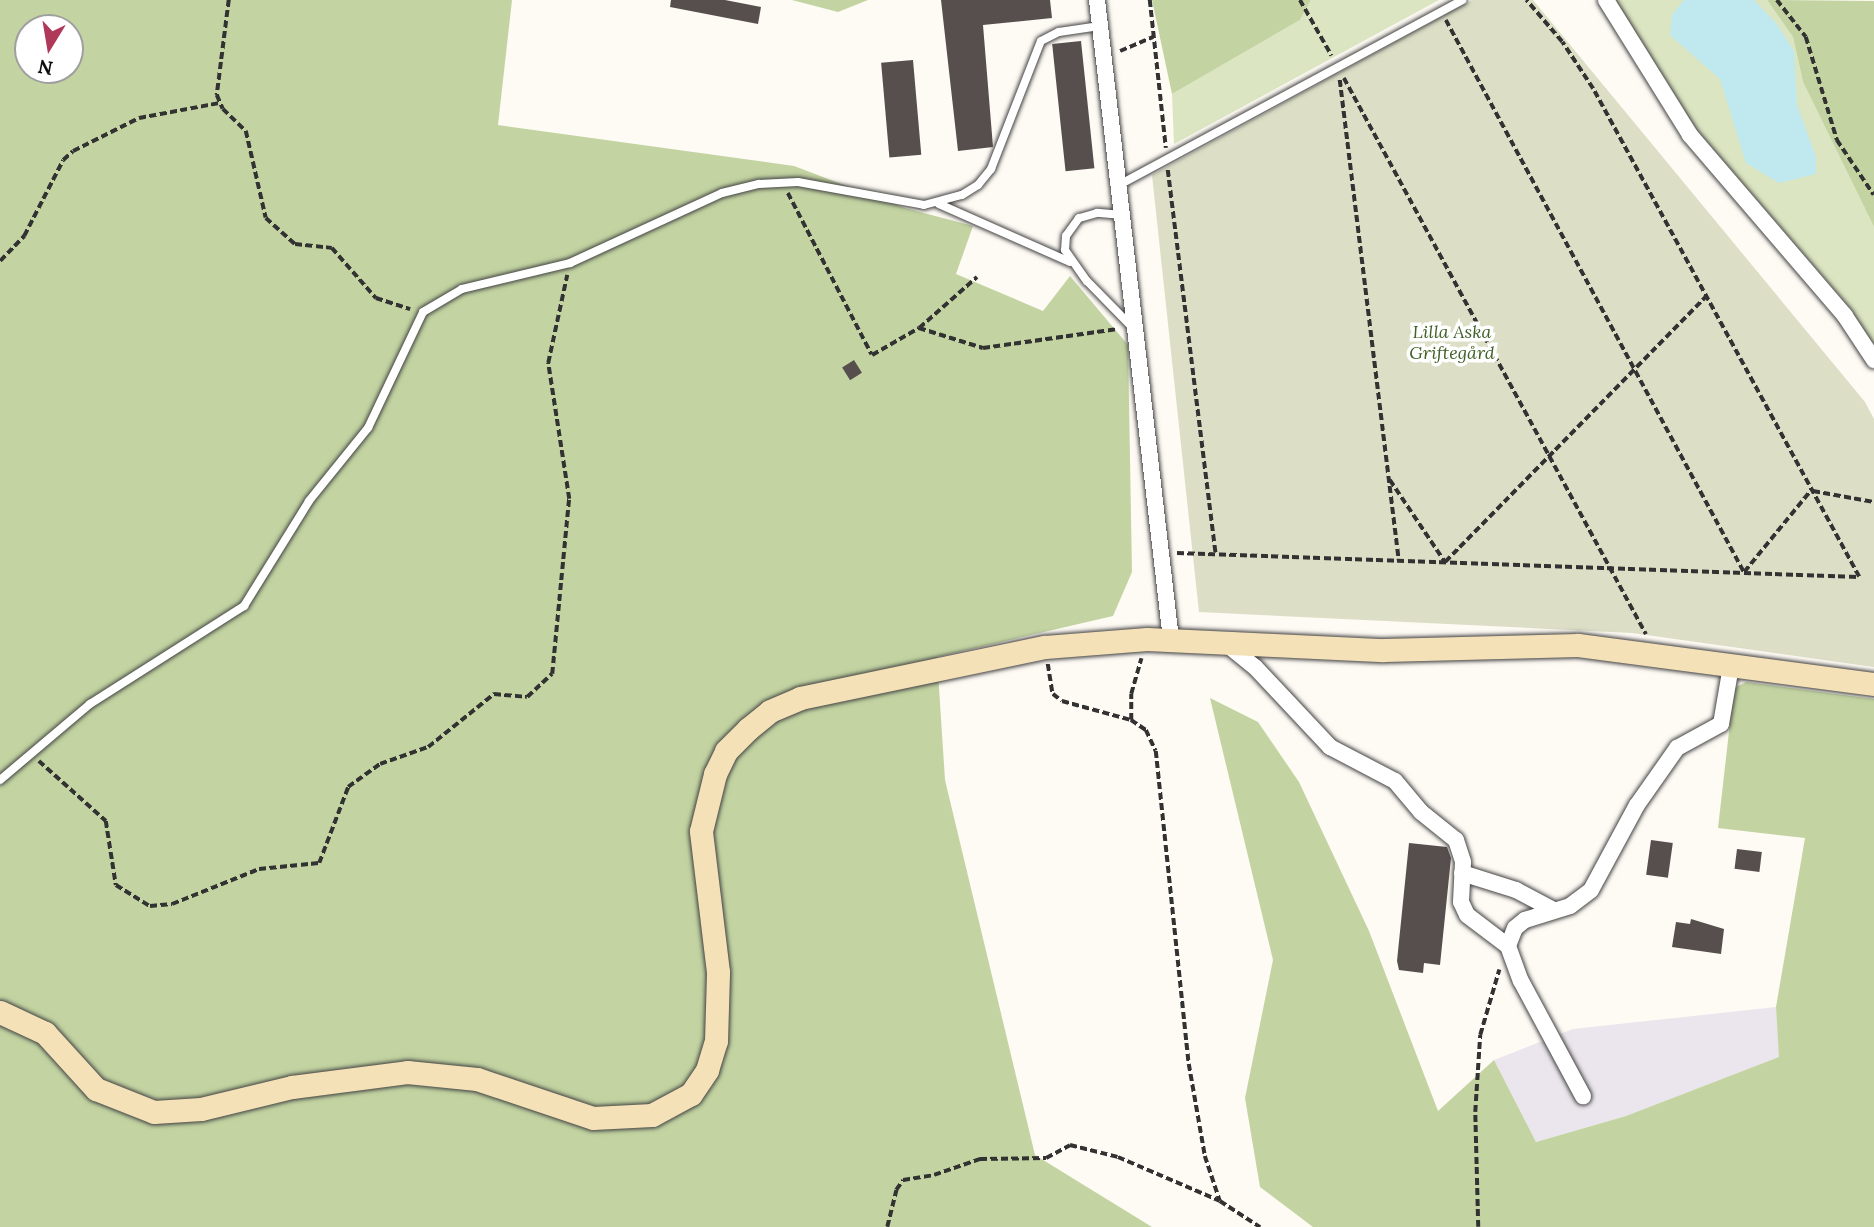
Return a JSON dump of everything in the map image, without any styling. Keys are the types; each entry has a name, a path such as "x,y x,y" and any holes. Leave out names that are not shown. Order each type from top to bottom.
{"street":[{"path":"1097,0 1171,640"},
{"path":"1606,0 1690,135 1845,316 1874,360"},
{"path":"0,1012 44,1033 96,1089 154,1112 201,1110 292,1087 407,1072 477,1079 593,1118 652,1115 691,1094 707,1070 716,1041 718,972 701,831 715,774 726,751 770,711 800,698 1045,647 1147,639 1384,650 1536,643 1658,655 1874,684"},
{"path":"1222,641 1255,667 1330,747 1409,793 1421,812 1456,840 1462,873 1461,902 1467,915 1508,946 1521,981 1583,1096"},
{"path":"1508,946 1515,929 1525,920 1581,900 1591,890 1629,817 1676,748 1721,724 1731,666"},
{"path":"1462,873 1516,890 1551,909"}],"lane":[{"path":"1119,185 1462,0"},
{"path":"939,204 978,185 992,169 1041,41 1059,32 1100,26"},
{"path":"0,780 90,704 244,606 309,501 368,428 423,312 462,289 570,263 722,193 782,182 839,188 908,204 939,204 1070,262 1136,335"},
{"path":"1070,262 1066,236 1079,218 1097,213 1122,215"}],"path":[{"path":"229,0 219,103 246,131 267,218 279,233 295,243 332,248 376,298 423,312"},
{"path":"1150,0 1216,554"},
{"path":"1300,0 1658,655"},
{"path":"1159,552 1859,577 1593,89 1562,42 1526,0"},
{"path":"1777,0 1806,37 1837,139 1874,195"},
{"path":"1441,12 1744,572"},
{"path":"1104,57 1153,37"},
{"path":"1338,67 1399,560"},
{"path":"0,261 24,236 63,160 73,151 146,116 185,113 219,103"},
{"path":"782,182 872,355 919,328 977,277"},
{"path":"30,752 65,788 106,821 116,885 150,906 172,904 259,869 319,863 348,787 380,764 428,747 495,694 527,697 552,674 569,499 548,363 570,263"},
{"path":"1445,562 1706,296"},
{"path":"919,328 983,348 1120,329 1136,335"},
{"path":"1388,478 1445,562"},
{"path":"1811,490 1874,502"},
{"path":"1744,572 1811,490"},
{"path":"1131,720 1131,694 1147,639"},
{"path":"1045,647 1053,694 1072,705 1131,720 1146,730 1156,751 1189,1064 1205,1156 1220,1201"},
{"path":"1478,1227 1475,1112 1480,1035 1508,946"},
{"path":"887,1227 896,1189 903,1180 934,1175 980,1159 1046,1158 1070,1145 1118,1157 1220,1201 1260,1227"}],"shaded area":[{"path":"1776,1007 1780,1057 1626,1116 1536,1142 1494,1060 1573,1029"}],"green space":[{"path":"0,0 512,0 498,125 794,166 905,208 973,226 956,274 1043,311 1070,276 1128,345 1132,572 1113,616 937,657 945,780 1035,1155 1152,1227 0,1227"},
{"path":"792,0 868,0 838,12"},
{"path":"1152,0 1311,0 1300,20 1172,94"},
{"path":"1311,0 1439,0 1174,144 1172,94 1300,20"},
{"name":"Lilla Aska Griftegård","path":"1472,0 1533,0 1865,402 1874,419 1874,667 1632,633 1199,612 1152,175"},
{"path":"1615,0 1767,0 1793,37 1803,82 1874,227 1874,345 1850,308 1696,129"},
{"path":"1767,0 1874,1 1874,227 1803,82 1793,37"},
{"path":"1746,682 1874,699 1874,1227 1313,1227 1260,1187 1245,1098 1273,960 1210,698 1258,722 1299,782 1369,931 1438,1111 1494,1060 1536,1142 1626,1116 1779,1057 1776,1007 1805,838 1718,828 1734,688"}],"water":[{"path":"1684,0 1754,0 1776,23 1794,51 1797,105 1816,157 1816,174 1779,183 1746,163 1720,79 1670,35 1672,15"}],"building":[{"path":"671,0 725,0 761,7 758,24 670,7"},
{"path":"941,0 1050,0 1052,18 983,25 993,147 958,151"},
{"path":"1081,41 1094,168 1066,171 1052,44"},
{"path":"913,60 921,155 889,157 881,63"},
{"path":"854,360 862,373 850,380 842,367"},
{"path":"1651,840 1673,843 1668,878 1646,875"},
{"path":"1409,843 1447,847 1451,858 1440,965 1424,963 1423,973 1399,970 1397,961"},
{"path":"1737,849 1762,852 1759,872 1735,869"},
{"path":"1691,919 1724,929 1721,954 1672,947 1676,922 1690,924"}]}
